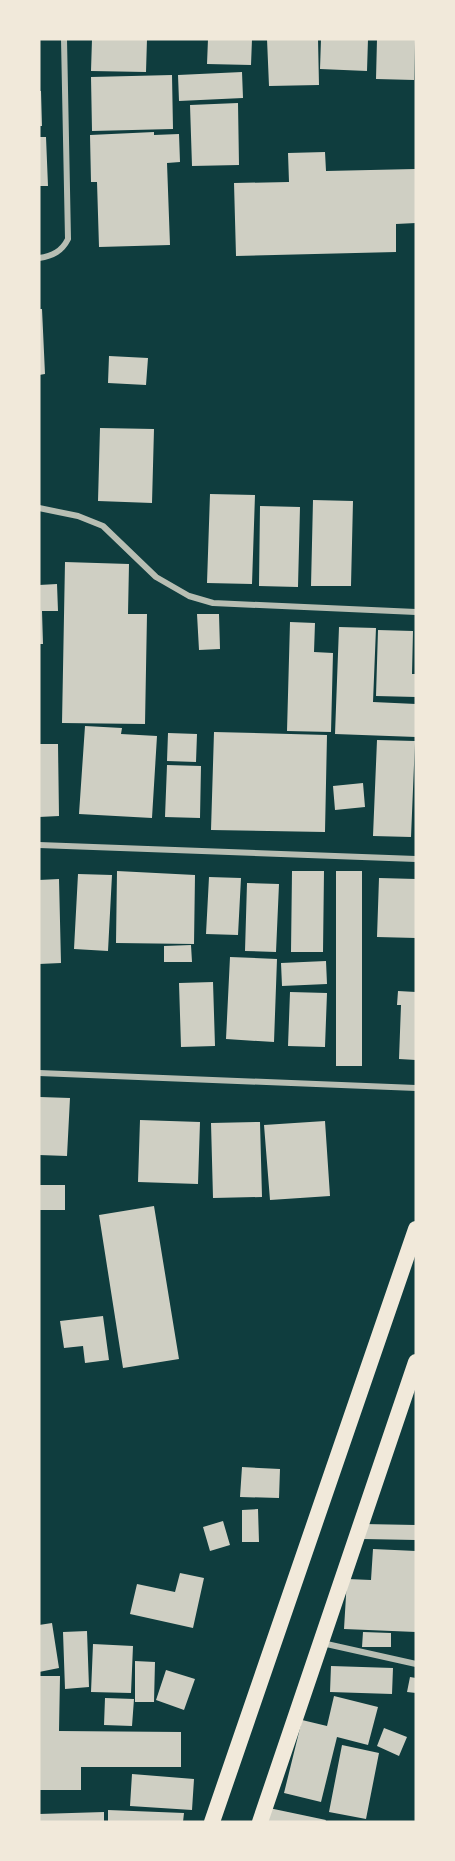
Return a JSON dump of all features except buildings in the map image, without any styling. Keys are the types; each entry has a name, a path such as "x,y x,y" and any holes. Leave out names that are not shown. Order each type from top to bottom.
{"highway":[{"path":"212,1822 278,1636 416,1229"},
{"path":"260,1822 416,1362"}],"street":[{"path":"39,258 55,254 63,248 68,238 64,39"},
{"path":"39,508 78,516 103,526 156,577 189,596 213,603 416,612"},
{"path":"39,845 416,859"},
{"path":"39,1073 416,1089"},
{"path":"321,1643 416,1664"}]}
